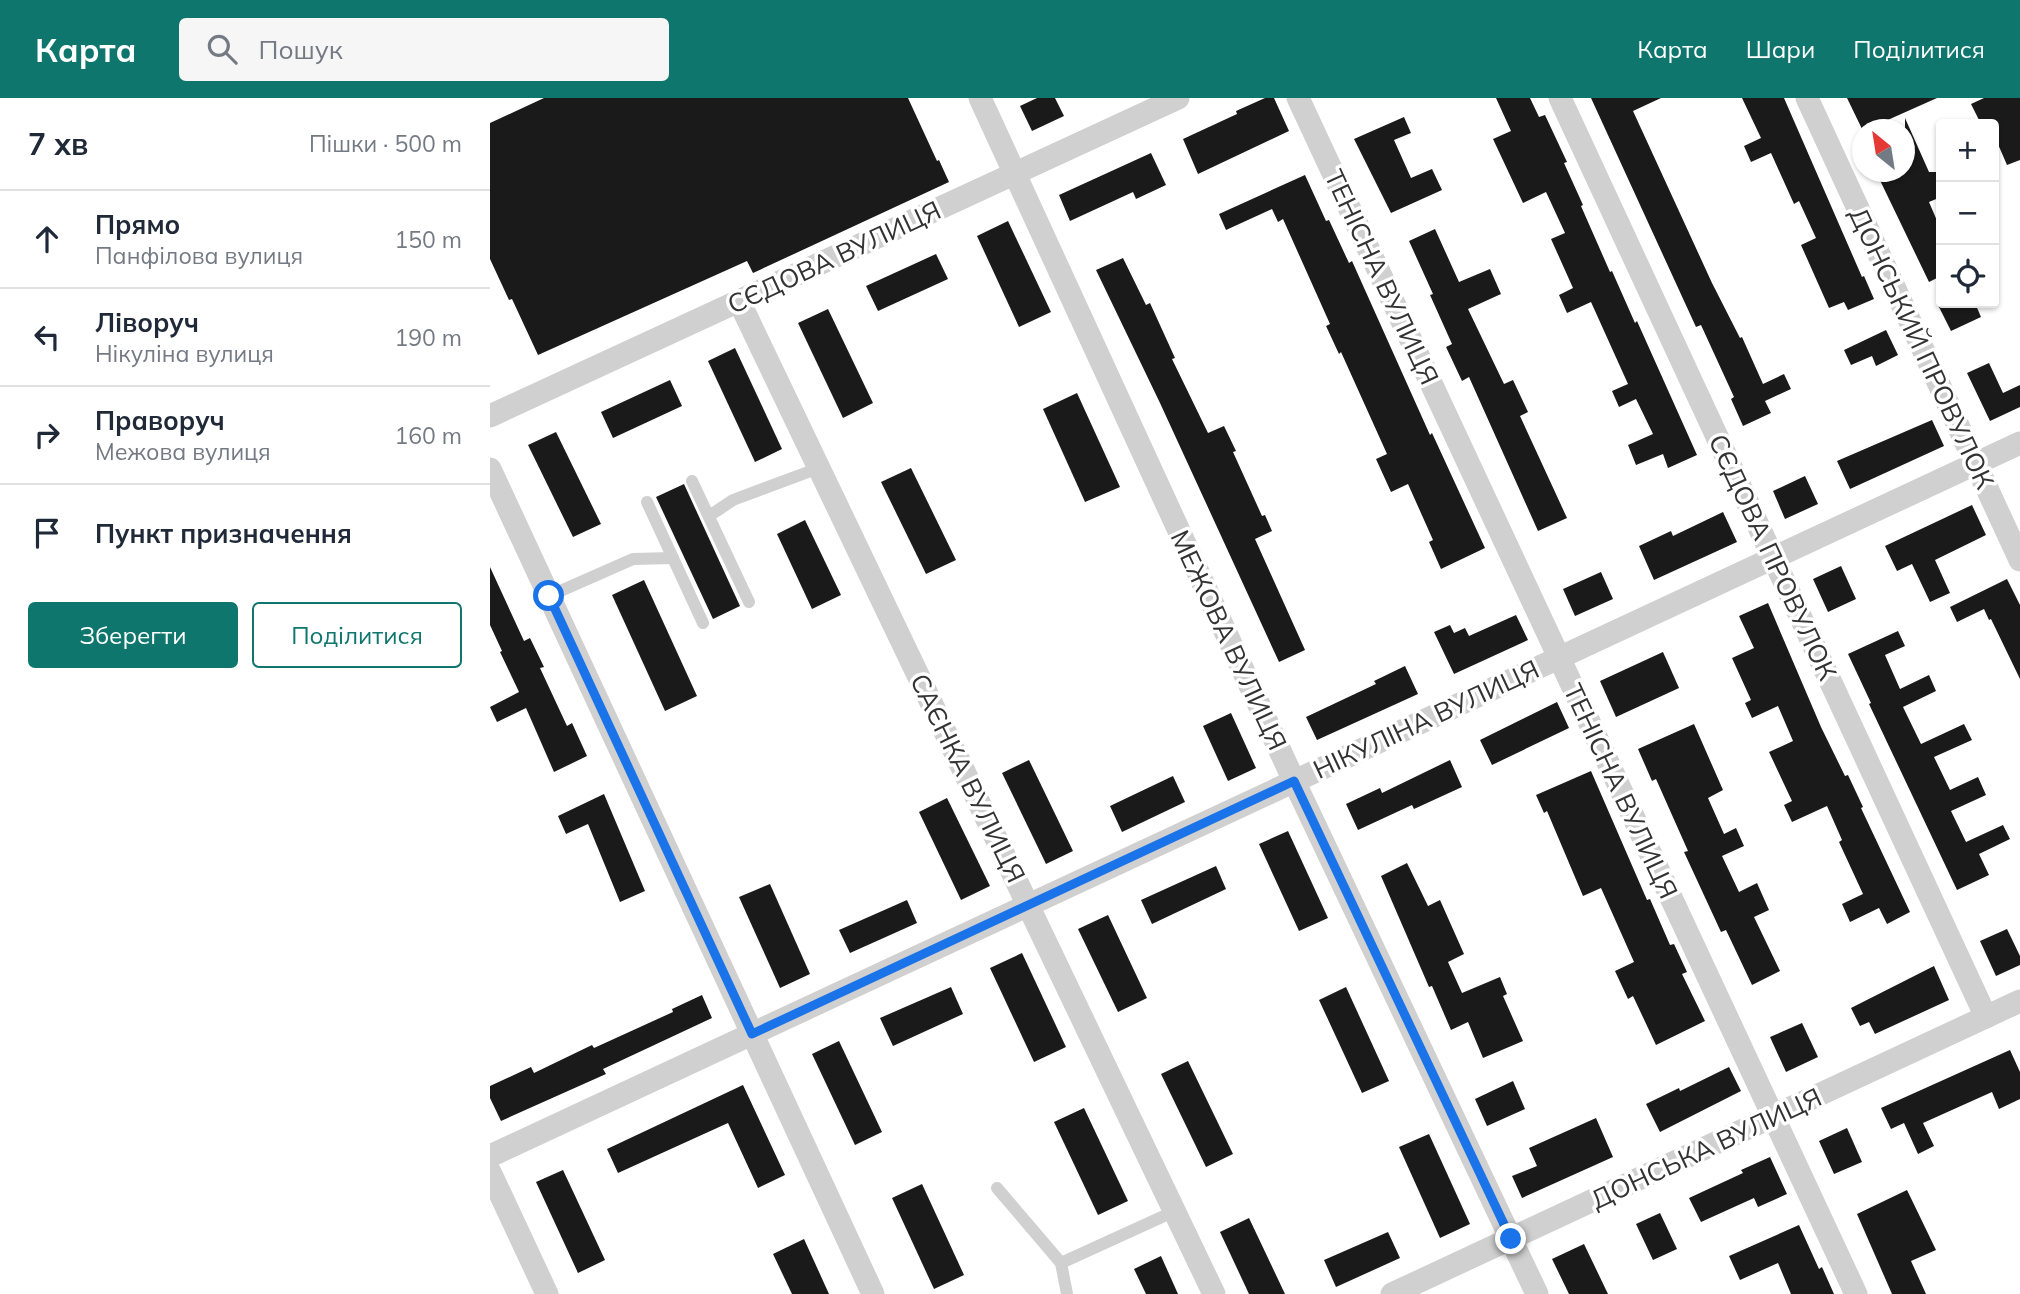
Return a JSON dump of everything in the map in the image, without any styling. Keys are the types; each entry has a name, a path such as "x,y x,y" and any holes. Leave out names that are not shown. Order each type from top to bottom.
{"street":[{"name":"МЕЖОВА ВУЛИЦЯ","path":"980,98 1294,781 1537,1294"},
{"name":"СЄДОВА ВУЛИЦЯ","path":"490,416 1178,98"},
{"name":"ТЕНІСНА ВУЛИЦЯ","path":"1298,98 1856,1294"},
{"name":"СЄДОВА ПРОВУЛОК","path":"1560,98 1986,1017"},
{"name":"ДОНСЬКИЙ ПРОВУЛОК","path":"1807,98 2020,560"},
{"name":"САЄНКА ВУЛИЦЯ","path":"739,300 1214,1294"},
{"name":"НІКУЛІНА ВУЛИЦЯ","path":"490,1156 2020,443"},
{"path":"490,469 873,1294"},
{"name":"ДОНСЬКА ВУЛИЦЯ","path":"1392,1294 2020,1001"},
{"path":"490,1172 547,1294"}],"lane":[{"path":"709,516 733,500 819,468"},
{"path":"692,481 749,602"},
{"path":"647,502 703,623"},
{"path":"549,596 633,559 673,558"},
{"path":"997,1188 1061,1264 1067,1294"},
{"path":"1061,1264 1175,1212"}],"building":[{"path":"544,98 908,98 949,182 753,273 747,261 538,355 490,259 490,123"},
{"path":"1037,98 1055,98 1064,116 1032,131 1020,106"},
{"path":"1265,98 1274,98 1289,131 1198,174 1183,139"},
{"path":"1496,98 1530,98 1539,117 1545,115 1567,162 1564,163 1610,272 1612,271 1635,323 1637,321 1697,455 1668,468 1663,454 1636,465 1628,445 1653,434 1636,399 1619,407 1612,391 1628,384 1591,302 1567,313 1559,295 1573,288 1551,239 1565,233 1546,192 1523,203 1493,139 1511,131"},
{"path":"1591,98 1661,98 1633,111 1712,283 1740,338 1742,337 1763,384 1784,374 1791,389 1765,401 1771,413 1743,426 1731,399 1734,397 1701,325 1696,327"},
{"path":"1742,98 1784,98 1874,299 1848,310 1844,302 1829,308 1801,245 1816,238 1799,201 1794,204 1771,153 1751,162 1744,146 1761,138"},
{"path":"1847,98 1937,98 1890,119 1857,119"},
{"path":"1984,98 2020,98 2020,160 2007,165 1999,147 1999,119 1978,119 1971,104"},
{"path":"1404,117 1411,133 1394,140 1411,178 1432,169 1442,190 1391,213 1354,139"},
{"path":"1915,140 1929,172 1936,172 1936,199 1929,202 1936,218 1936,278 1929,282 1881,182 1915,182"},
{"path":"1151,153 1166,185 1136,199 1133,192 1070,221 1059,195"},
{"path":"1305,175 1326,221 1329,220 1349,263 1352,261 1430,435 1432,433 1485,548 1441,569 1429,542 1433,540 1408,484 1391,492 1376,459 1387,454 1341,352 1339,354 1326,326 1330,324 1283,219 1278,222 1272,209 1226,230 1219,214"},
{"path":"1008,221 1051,312 1019,327 977,236"},
{"path":"1435,229 1459,282 1490,269 1501,294 1468,309 1504,384 1513,380 1528,412 1520,416 1567,518 1538,531 1469,377 1462,381 1446,347 1452,344 1409,241"},
{"path":"936,254 948,279 878,311 866,286"},
{"path":"1123,258 1146,305 1150,303 1175,358 1172,359 1208,433 1224,426 1262,516 1265,515 1272,531 1255,539 1305,650 1279,662 1096,270"},
{"path":"1940,308 1977,308 1981,317 1951,331"},
{"path":"828,309 873,403 843,418 798,323"},
{"path":"1886,330 1898,355 1876,366 1872,356 1851,365 1844,350"},
{"path":"735,348 782,449 755,462 708,361"},
{"path":"1989,363 2003,393 2020,385 2020,407 1990,421 1967,373"},
{"path":"670,380 682,406 613,438 601,412"},
{"path":"1077,393 1120,487 1085,502 1043,409"},
{"path":"1932,420 1944,446 1850,489 1837,461"},
{"path":"556,432 601,524 573,537 528,445"},
{"path":"911,468 956,560 926,574 881,482"},
{"path":"1805,476 1818,504 1785,519 1773,491"},
{"path":"684,484 740,606 713,619 656,497"},
{"path":"1972,505 1986,535 1935,560 1950,593 1930,602 1912,564 1897,571 1885,546"},
{"path":"1723,512 1737,542 1654,580 1639,546 1671,531 1673,536"},
{"path":"805,520 841,595 812,609 777,534"},
{"path":"1841,566 1856,599 1828,612 1813,579"},
{"path":"490,567 524,641 530,638 544,667 540,668 567,726 572,723 587,756 554,772 526,708 497,722 490,707 519,692 490,625"},
{"path":"1601,572 1613,599 1575,616 1563,589"},
{"path":"2007,579 2020,605 2020,679 1984,609 1957,622 1950,607"},
{"path":"644,580 697,696 665,711 612,595"},
{"path":"1768,603 1821,727 1845,776 1848,775 1910,912 1887,924 1879,908 1850,922 1842,904 1863,894 1839,842 1842,840 1827,806 1792,822 1784,805 1792,801 1769,752 1793,741 1778,706 1752,718 1745,703 1751,700 1732,658 1754,648 1739,616"},
{"path":"1516,615 1528,640 1454,674 1434,632 1450,625 1454,633 1465,628 1469,636"},
{"path":"1898,631 1905,646 1885,655 1900,689 1929,675 1936,691 1903,707 1921,744 1964,724 1972,740 1934,757 1950,790 1978,777 1986,795 1951,811 1966,842 2003,825 2010,839 1979,854 1989,875 1957,890 1848,654"},
{"path":"1663,652 1679,688 1616,717 1600,681"},
{"path":"1405,666 1418,694 1317,740 1306,717 1376,684 1374,681"},
{"path":"1557,702 1569,728 1492,765 1480,740"},
{"path":"1231,713 1256,768 1228,781 1203,726"},
{"path":"1694,724 1723,790 1708,798 1724,834 1736,828 1744,846 1722,856 1739,892 1757,883 1769,910 1754,917 1780,971 1752,985 1726,930 1721,932 1684,852 1688,851 1656,779 1652,781 1638,749"},
{"path":"1029,760 1073,851 1046,864 1002,773"},
{"path":"1450,760 1462,787 1414,809 1412,805 1358,830 1346,804 1380,788 1382,793"},
{"path":"1591,771 1647,900 1650,899 1670,945 1674,944 1687,972 1682,974 1705,1021 1656,1045 1633,996 1628,999 1615,971 1634,962 1601,888 1583,896 1547,811 1544,813 1536,795"},
{"path":"1173,776 1185,802 1122,832 1110,806"},
{"path":"604,794 645,891 620,902 588,824 566,834 558,816"},
{"path":"947,798 990,886 961,900 919,812"},
{"path":"1288,831 1328,918 1299,931 1259,844"},
{"path":"1407,863 1428,906 1440,900 1464,954 1448,962 1462,993 1500,977 1507,994 1503,996 1523,1041 1483,1058 1468,1022 1451,1030 1432,986 1429,987 1381,876"},
{"path":"1216,866 1226,889 1152,924 1141,900"},
{"path":"770,884 810,974 780,988 739,897"},
{"path":"907,900 917,923 850,953 839,930"},
{"path":"1108,915 1147,998 1118,1012 1078,929"},
{"path":"2007,929 2020,956 2020,965 1996,976 1980,941"},
{"path":"1022,953 1066,1047 1034,1062 990,968"},
{"path":"1934,966 1949,1000 1875,1034 1869,1022 1860,1026 1851,1008"},
{"path":"951,987 963,1014 893,1046 880,1018"},
{"path":"1346,987 1389,1081 1362,1093 1319,1000"},
{"path":"702,995 712,1018 603,1069 606,1074 501,1121 490,1098 490,1086 531,1067 534,1073 592,1045 594,1048 673,1012 672,1009"},
{"path":"1802,1023 1818,1057 1786,1072 1770,1037"},
{"path":"839,1041 882,1132 855,1145 812,1054"},
{"path":"2010,1050 2020,1072 2020,1099 1999,1109 1992,1092 1923,1123 1934,1146 1918,1154 1904,1123 1891,1129 1881,1108"},
{"path":"1188,1061 1233,1154 1206,1167 1161,1074"},
{"path":"1729,1067 1741,1091 1660,1132 1646,1104"},
{"path":"1513,1081 1525,1109 1487,1126 1475,1099"},
{"path":"743,1085 785,1175 758,1188 728,1123 618,1173 607,1149"},
{"path":"1084,1108 1128,1201 1098,1215 1054,1122"},
{"path":"1596,1118 1613,1157 1522,1198 1512,1176 1537,1166 1529,1148"},
{"path":"1847,1128 1862,1162 1834,1174 1819,1141"},
{"path":"1429,1134 1470,1224 1440,1238 1399,1147"},
{"path":"1770,1157 1787,1194 1758,1207 1754,1198 1701,1222 1689,1198"},
{"path":"563,1170 605,1260 578,1273 536,1182"},
{"path":"922,1184 964,1275 934,1289 892,1198"},
{"path":"1907,1190 1936,1250 1911,1261 1926,1294 1892,1294 1857,1214"},
{"path":"1660,1213 1677,1249 1653,1260 1636,1224"},
{"path":"1249,1218 1285,1294 1249,1294 1220,1232"},
{"path":"1799,1225 1834,1294 1791,1294 1778,1263 1740,1280 1729,1256"},
{"path":"1388,1232 1400,1258 1336,1287 1324,1260"},
{"path":"804,1239 829,1294 792,1294 773,1254"},
{"path":"1584,1244 1608,1294 1569,1294 1552,1259"},
{"path":"1161,1256 1178,1294 1146,1294 1134,1269"}],"route":[{"path":"549,596 752,1034 1294,781 1511,1239"}]}
